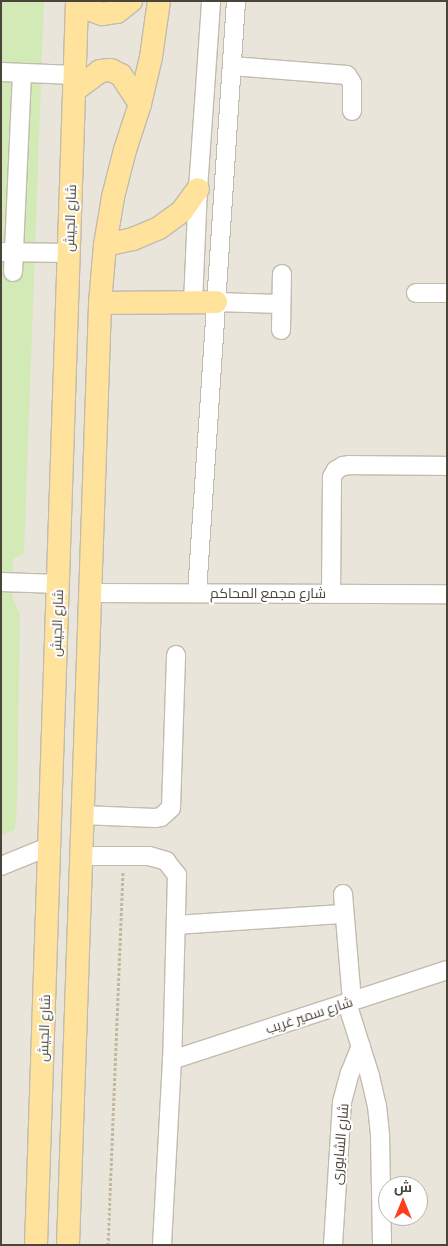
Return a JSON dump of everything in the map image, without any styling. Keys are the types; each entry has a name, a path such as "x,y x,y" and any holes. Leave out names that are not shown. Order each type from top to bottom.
{"main road":[{"path":"79,1 88,9 102,14 117,12 130,1"},
{"name":"شارع الجيش","path":"36,1245 79,1"},
{"path":"68,1245 100,303 105,245 122,159 140,104 151,57 159,1"},
{"path":"75,83 100,71 111,70 121,75 140,104"},
{"path":"105,245 133,239 159,228 182,211 198,189"},
{"path":"100,303 216,302"}],"street":[{"path":"193,302 198,189 212,1"},
{"path":"197,593 236,1"},
{"path":"232,66 347,75 352,83 352,111"},
{"path":"1,72 22,73 75,83"},
{"path":"13,272 8,252 22,73"},
{"path":"8,252 69,253"},
{"path":"281,330 282,274"},
{"path":"416,293 447,293"},
{"path":"216,302 282,304"},
{"path":"330,594 332,477 336,470 350,465 447,466"},
{"path":"1,582 59,584"},
{"name":"شارع مجمع المحاكم","path":"90,592 447,594"},
{"path":"82,816 161,817 171,808 176,655"},
{"path":"1,866 50,846"},
{"path":"80,856 150,856 166,861 177,875 172,1060 162,1245"},
{"path":"343,894 349,1002 370,1076 378,1122 382,1245"},
{"path":"177,925 344,914"},
{"name":"شارع سمير غريب","path":"172,1060 447,970"},
{"name":"شارع الشابورى","path":"333,1245 342,1102 350,1073 361,1046"}],"path":[{"path":"108,1245 123,856"}],"shaded area":[{"path":"1,1 447,1 447,1245 1,1245"}],"green space":[{"path":"1,1 44,1 24,553 13,559 12,596 20,615 17,803 15,830 1,835"}]}
